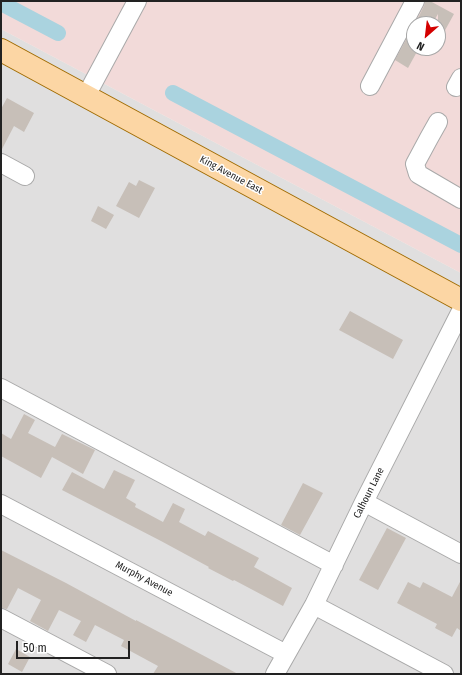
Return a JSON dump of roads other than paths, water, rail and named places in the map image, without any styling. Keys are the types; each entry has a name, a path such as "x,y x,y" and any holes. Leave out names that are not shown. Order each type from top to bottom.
{"main road":[{"name":"King Avenue East","path":"1,50 461,300"}],"street":[{"path":"86,96 137,1"},
{"path":"370,86 415,1"},
{"path":"438,122 415,164 418,174 461,199"},
{"path":"1,163 25,176"},
{"name":"Calhoun Lane","path":"275,674 334,565 364,502 461,311"},
{"path":"1,388 334,565"},
{"path":"364,502 461,554"},
{"name":"Murphy Avenue","path":"1,504 286,654"},
{"path":"314,604 444,674"},
{"path":"1,618 107,674"}],"waterway":[{"path":"1,3 58,33"},
{"path":"173,93 461,245"}]}
